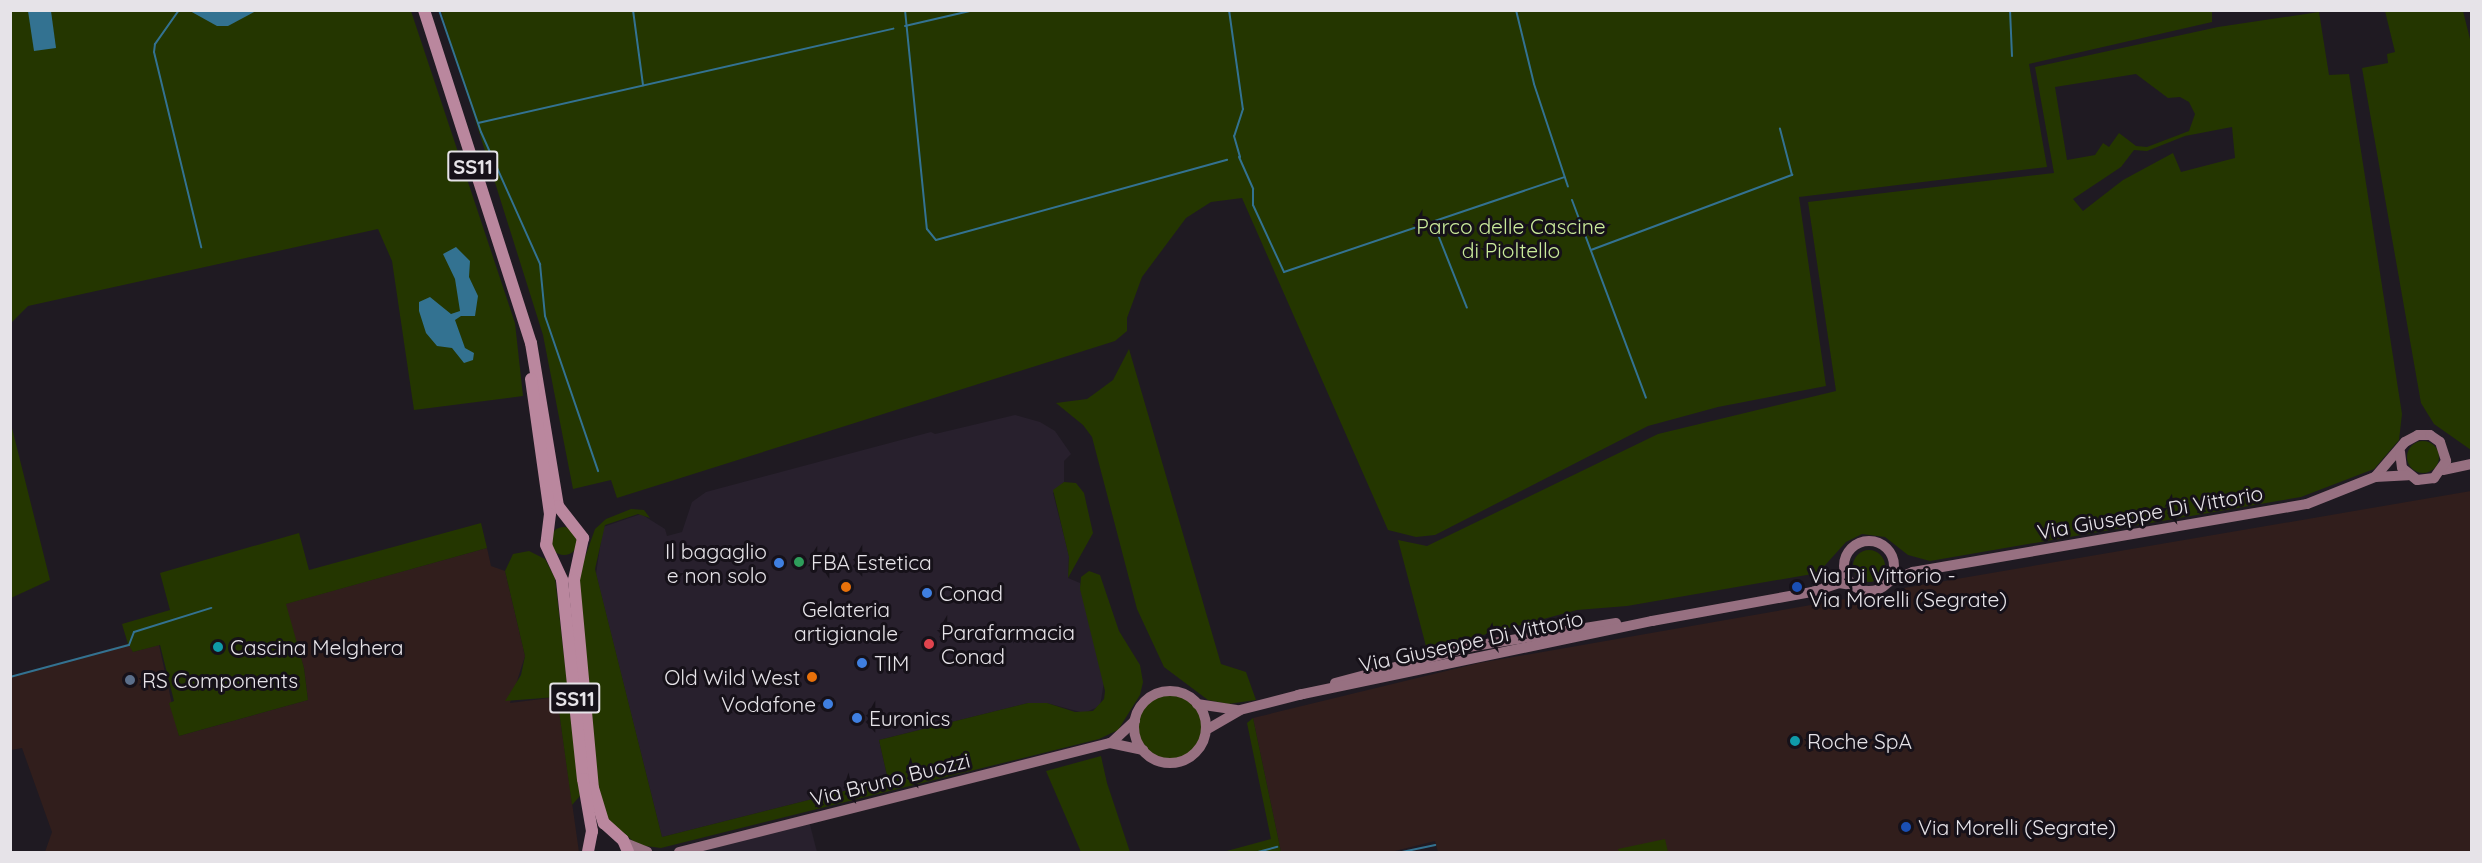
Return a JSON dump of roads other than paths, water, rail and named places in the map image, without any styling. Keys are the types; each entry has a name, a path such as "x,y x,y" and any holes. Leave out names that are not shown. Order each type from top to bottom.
{"main road":[{"name":"SS11","path":"424,10 524,321 540,382 557,501 568,523 582,534 574,584 593,788 604,823 626,848"},
{"name":"SS11","path":"524,321 550,514 546,545 562,580 589,847"},
{"name":"Via Giuseppe Di Vittorio","path":"2375,477 2400,452 2410,438 2423,434 2438,439 2445,450 2470,464"},
{"path":"2443,470 2445,450"},
{"path":"2400,452 2400,463 2408,475"},
{"name":"Via Giuseppe Di Vittorio","path":"1889,582 1904,574 2307,504 2375,477 2408,475 2427,481 2443,470 2470,464"},
{"path":"547,533 556,524 568,523"},
{"path":"1863,542 1878,543 1891,554 1894,570 1889,582 1871,591 1852,585 1844,563 1850,550 1863,542"},
{"path":"552,556 567,561 580,553"},
{"name":"Via Giuseppe Di Vittorio","path":"1891,554 1909,567 1928,570"},
{"name":"Via Giuseppe Di Vittorio","path":"1812,592 1828,582 1844,563"},
{"name":"Via Giuseppe Di Vittorio","path":"1206,730 1240,710 1298,695 1652,621 1812,592 1839,583 1852,585"},
{"path":"1161,693 1180,693 1197,704 1206,730 1197,751 1182,761 1163,762 1143,750 1136,735 1136,721 1142,705 1161,693"},
{"name":"Via Giuseppe Di Vittorio","path":"1197,704 1240,710"},
{"name":"Via Bruno Buozzi","path":"679,852 1110,743 1136,721"},
{"name":"Via Bruno Buozzi","path":"1110,743 1143,750"},
{"name":"SS11","path":"589,847 603,833 613,833"},
{"path":"626,848 647,852"}],"water":[{"path":"28,11 51,11 56,48 34,51"},
{"path":"190,11 256,11 228,26 217,26"},
{"path":"456,247 470,261 469,277 478,296 475,316 461,316 455,320 465,348 474,353 473,360 464,363 452,348 437,346 426,333 419,311 419,302 430,297 451,314 460,311 455,279 443,254"}],"waterway":[{"path":"179,10 155,44 154,52 201,247"},
{"path":"439,10 481,132 540,264 545,316 598,471"},
{"path":"633,10 643,85"},
{"path":"905,10 927,229 936,240 1227,160"},
{"path":"905,26 974,10"},
{"path":"1229,10 1243,109 1234,136 1240,157"},
{"path":"1516,10 1534,84 1568,187"},
{"path":"2010,10 2012,56"},
{"path":"478,123 893,29"},
{"path":"1591,250 1792,175 1780,129"},
{"path":"1239,157 1253,189 1253,205 1284,272 1564,177"},
{"path":"1572,200 1646,398"},
{"path":"1433,222 1467,308"},
{"path":"10,677 129,645 134,632 211,608"},
{"path":"1402,852 1435,845"},
{"path":"1258,852 1277,847"}],"place":[{"name":"FBA Estetica","path":"799,562"},
{"name":"Il bagaglio e non solo","path":"779,563"},
{"name":"Gelateria artigianale","path":"846,587"},
{"name":"Via Di Vittorio - Via Morelli (Segrate)","path":"1797,587"},
{"name":"Conad","path":"927,593"},
{"name":"Parafarmacia Conad","path":"929,644"},
{"name":"Cascina Melghera","path":"218,647"},
{"name":"TIM","path":"862,663"},
{"name":"Old Wild West","path":"812,677"},
{"name":"RS Components","path":"130,680"},
{"name":"Vodafone","path":"828,704"},
{"name":"Euronics","path":"857,718"},
{"name":"Roche SpA","path":"1795,741"},
{"name":"Via Morelli (Segrate)","path":"1906,827"}],"park label":[{"name":"Parco delle Cascine di Pioltello","path":"1511,238"}]}
